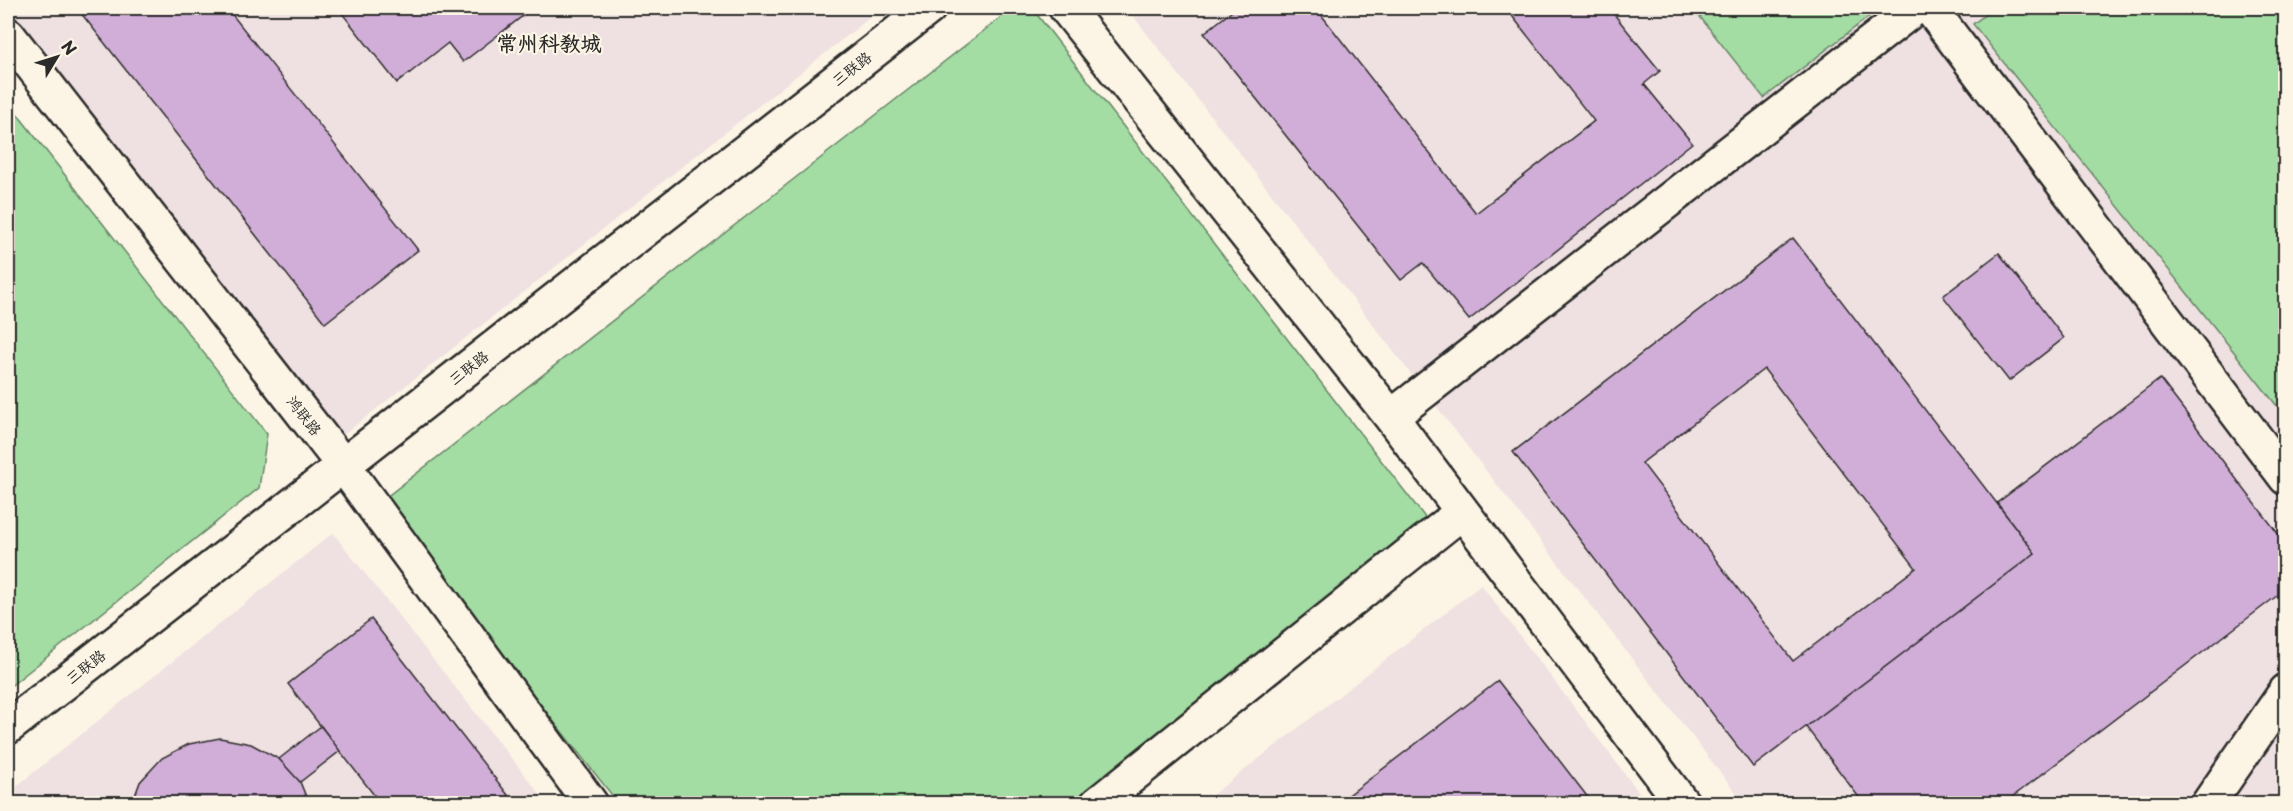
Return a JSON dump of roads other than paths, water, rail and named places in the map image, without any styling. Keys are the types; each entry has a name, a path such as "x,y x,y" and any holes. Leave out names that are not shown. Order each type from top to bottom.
{"street":[{"name":"三联路","path":"8,727 929,8"},
{"path":"1066,8 1391,417 1683,804"},
{"path":"1391,417 1916,8"},
{"path":"1930,8 2286,478"},
{"name":"鸿联路","path":"8,35 344,465 591,804"},
{"path":"1097,804 1462,512"},
{"path":"2208,804 2286,691"}],"district":[{"name":"常州科教城","path":"549,42"}]}
